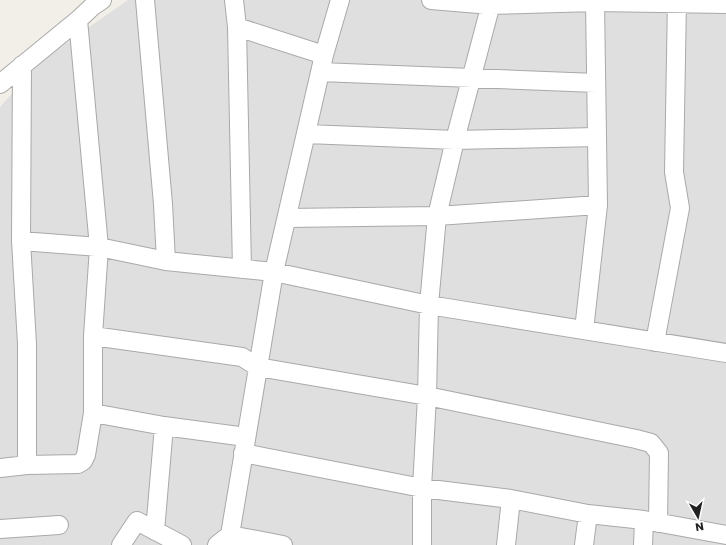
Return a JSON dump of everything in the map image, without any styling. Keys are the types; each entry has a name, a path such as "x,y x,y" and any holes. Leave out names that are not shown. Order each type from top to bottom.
{"street":[{"path":"145,0 164,204 166,261"},
{"path":"234,0 237,27 242,269"},
{"path":"279,545 223,540 245,445 274,272 324,55 340,0"},
{"path":"431,0 491,3 676,2 726,4"},
{"path":"0,84 78,20 95,2"},
{"path":"584,330 598,206 595,2"},
{"path":"655,342 680,208 674,172 676,2"},
{"path":"422,545 422,488 427,396 429,305 437,216 470,79 491,3"},
{"path":"0,468 27,465 78,464 83,461 86,455 92,414 93,336 99,247 78,20"},
{"path":"237,27 324,55"},
{"path":"22,65 21,241 27,344 27,465"},
{"path":"320,72 596,83"},
{"path":"307,134 455,140 596,137"},
{"path":"287,218 437,216 598,206"},
{"path":"21,241 99,247 166,261 274,272 429,305 726,353"},
{"path":"93,336 242,357 258,367 427,396 651,443 659,453 651,522 643,545"},
{"path":"92,414 164,426 422,488 511,499 588,514 651,522 726,535"},
{"path":"155,531 164,426"},
{"path":"506,545 511,499"},
{"path":"584,545 588,514"},
{"path":"121,545 137,521 182,545"},
{"path":"0,529 59,525"}],"shaded area":[{"path":"128,0 726,0 726,545 0,545 0,107 42,60"}]}
